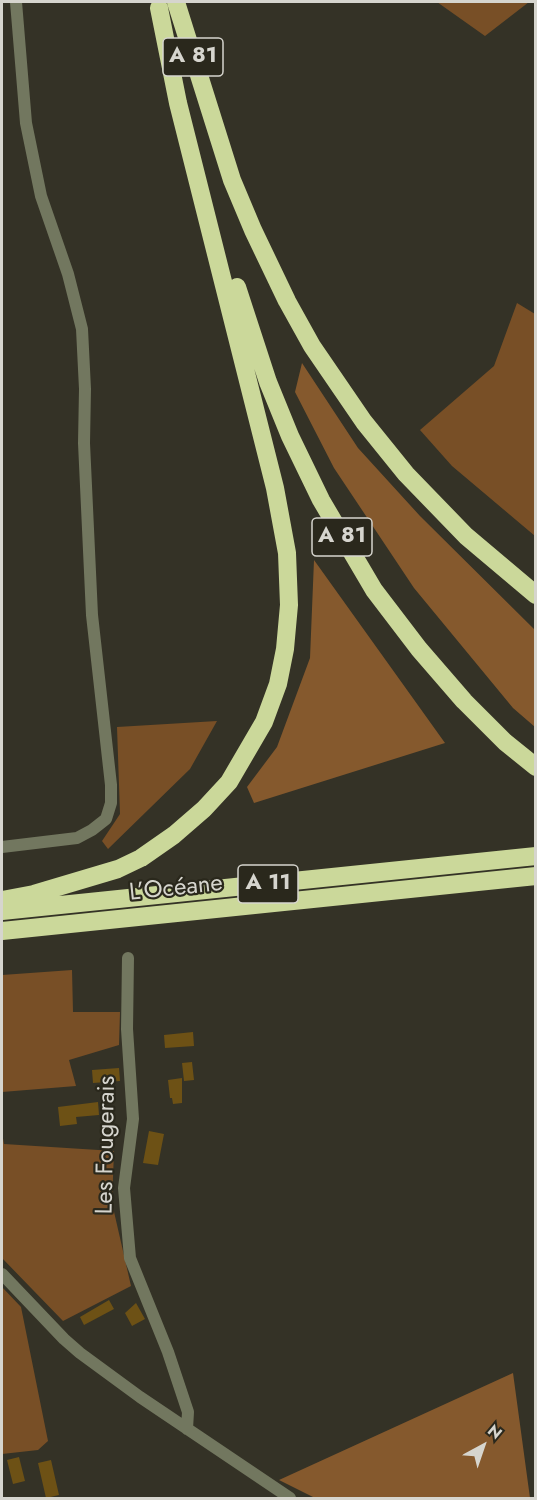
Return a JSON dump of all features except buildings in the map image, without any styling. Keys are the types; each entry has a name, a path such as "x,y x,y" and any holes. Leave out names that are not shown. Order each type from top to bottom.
{"highway":[{"name":"A 81","path":"164,4 210,113 232,180 253,230 287,301 326,368 370,430 430,500 489,557 536,595"},
{"name":"A 81","path":"164,4 243,307 268,382 290,436 321,500 375,590 419,649 464,701 505,742 536,767"},
{"path":"2,900 34,894 118,869 141,858 174,835 204,809 229,782 264,722 278,684 285,649 289,605 287,553 275,488 178,103 164,4"},
{"name":"L’Océane","path":"2,911 536,856"},
{"name":"L’Océane","path":"2,931 536,876"}],"street":[{"path":"2,847 77,838 92,830 105,819 111,803 92,615 84,443 85,389 82,329 68,274 41,196 26,123 16,2"},
{"name":"Les Fougerais","path":"128,958 127,1029 133,1119 124,1188 130,1258 168,1352 188,1412 187,1429"},
{"path":"2,1274 72,1346 110,1376 290,1498"}],"shaded area":[{"path":"437,2 529,2 485,36"},
{"path":"517,303 535,314 535,536 452,466 420,430 494,366"},
{"path":"302,363 358,448 420,516 535,630 535,727 513,708 414,588 334,468 295,392"},
{"path":"314,560 445,743 254,803 247,787 277,747 310,658"},
{"path":"217,721 190,769 108,849 102,841 120,814 117,727"},
{"path":"72,970 73,1012 120,1012 119,1045 69,1060 76,1086 2,1092 2,975"},
{"path":"2,1133 4,1144 114,1151 112,1203 131,1286 63,1321 2,1258"},
{"path":"2,1287 21,1307 48,1441 38,1450 2,1454"},
{"path":"513,1373 530,1498 315,1498 279,1480"}]}
